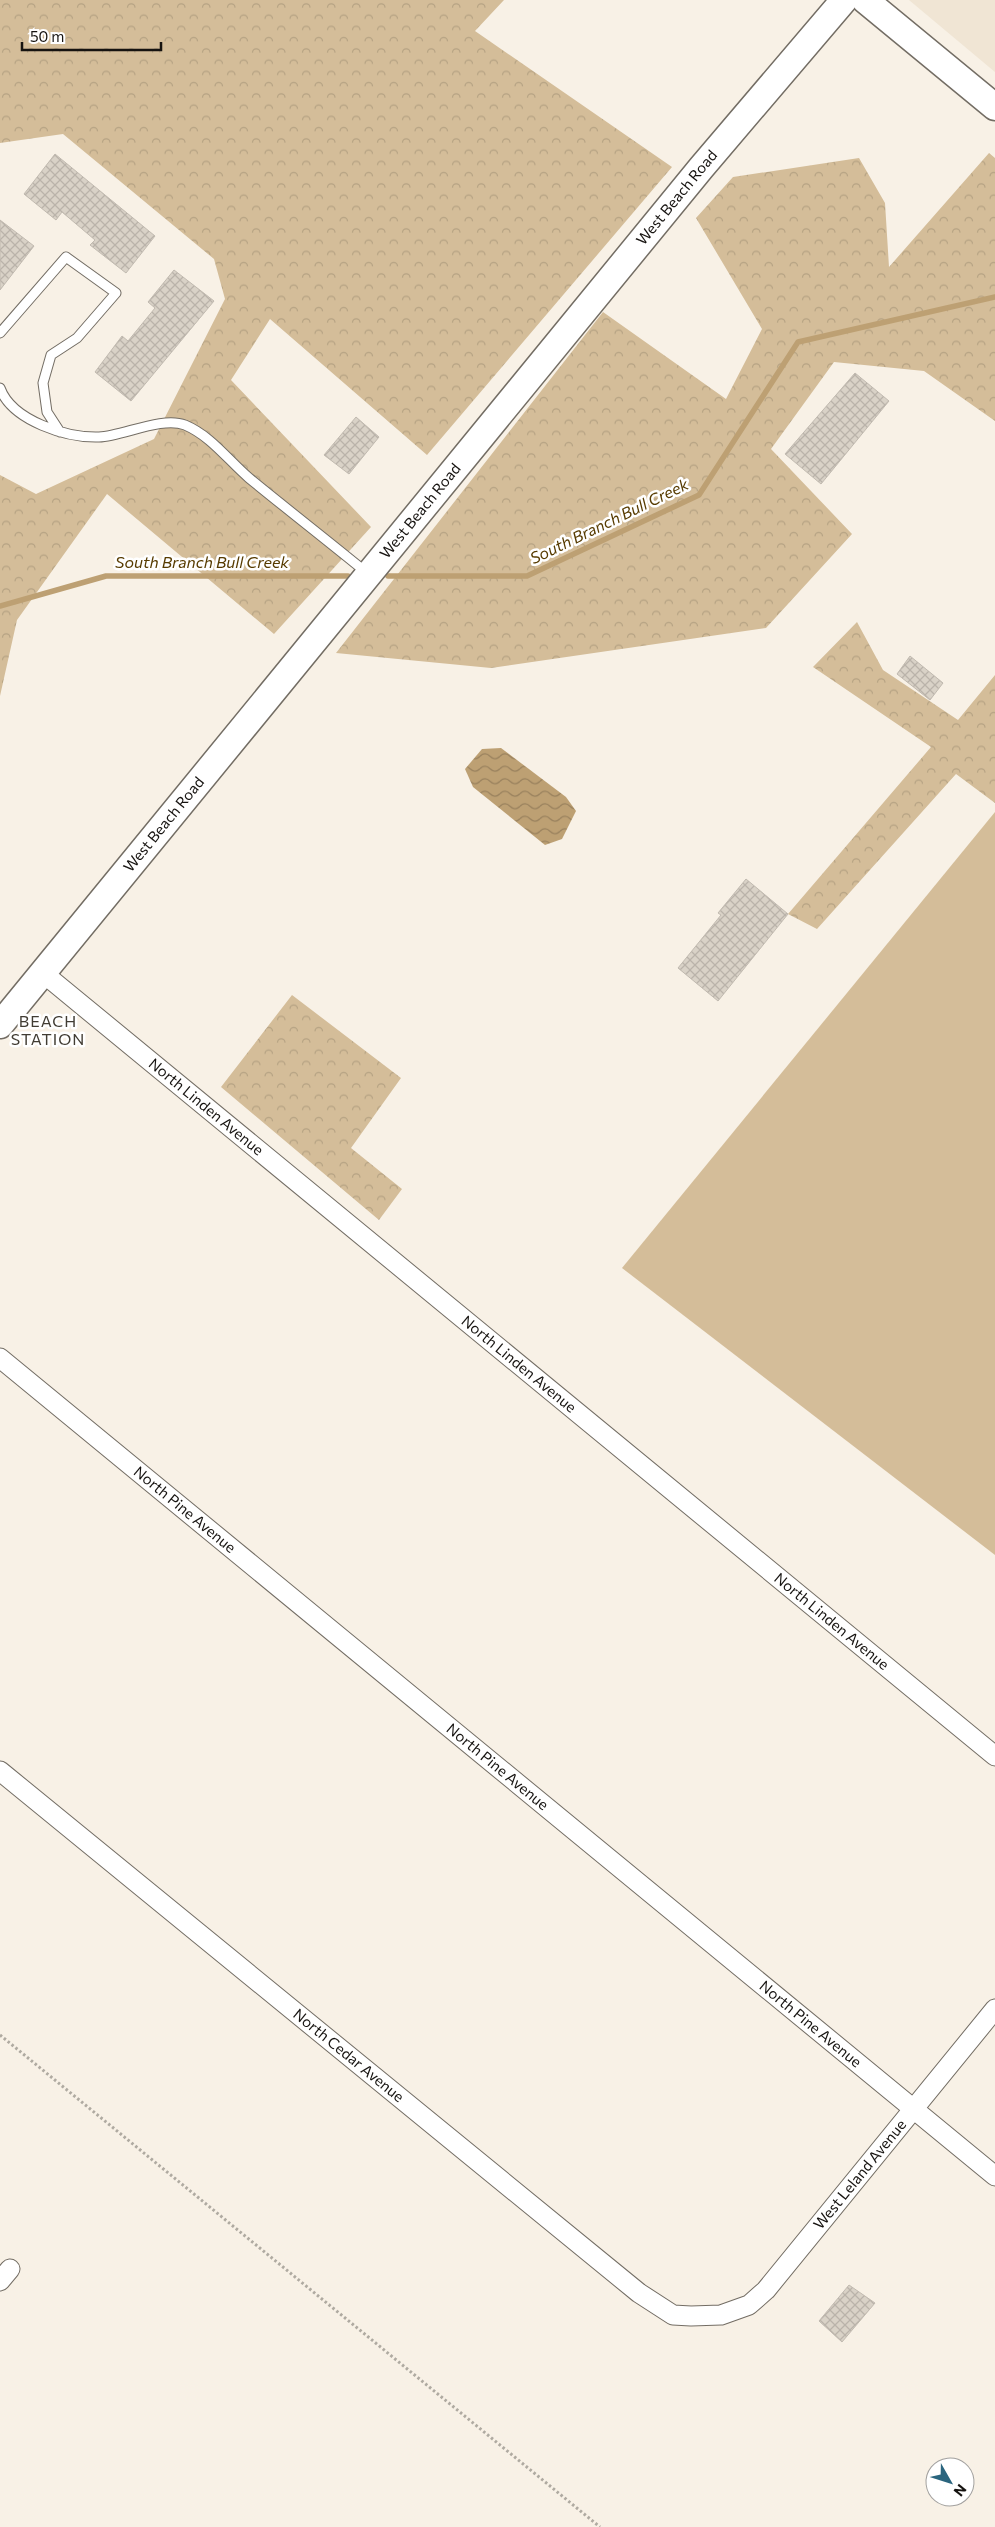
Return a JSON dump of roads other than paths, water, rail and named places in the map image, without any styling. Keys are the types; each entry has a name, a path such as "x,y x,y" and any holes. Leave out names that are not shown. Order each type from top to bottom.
{"street":[{"name":"West Beach Road","path":"0,1025 701,168 844,0"},
{"path":"865,0 995,107"},
{"name":"North Linden Avenue","path":"43,973 995,1756"},
{"name":"North Pine Avenue","path":"0,1358 995,2176"},
{"name":"North Cedar Avenue","path":"0,1771 639,2294 673,2315 708,2316"},
{"name":"West Leland Avenue","path":"708,2316 721,2315 749,2305 766,2290 995,2009"}],"lane":[{"path":"0,333 66,257 116,293 78,338 51,355 43,383 47,412 60,432"},
{"path":"0,388 4,400 26,418 60,432 100,437 153,425 183,424 204,435 248,477 369,575"}],"water":[{"path":"501,748 566,797 576,811 562,839 545,845 473,787 465,769 482,749"}],"waterway":[{"name":"South Branch Bull Creek","path":"388,576 527,576 699,495 798,342 995,297"},
{"name":"South Branch Bull Creek","path":"0,606 106,576 348,576"}],"district":[{"name":"BEACH STATION","path":"48,1030"}]}
